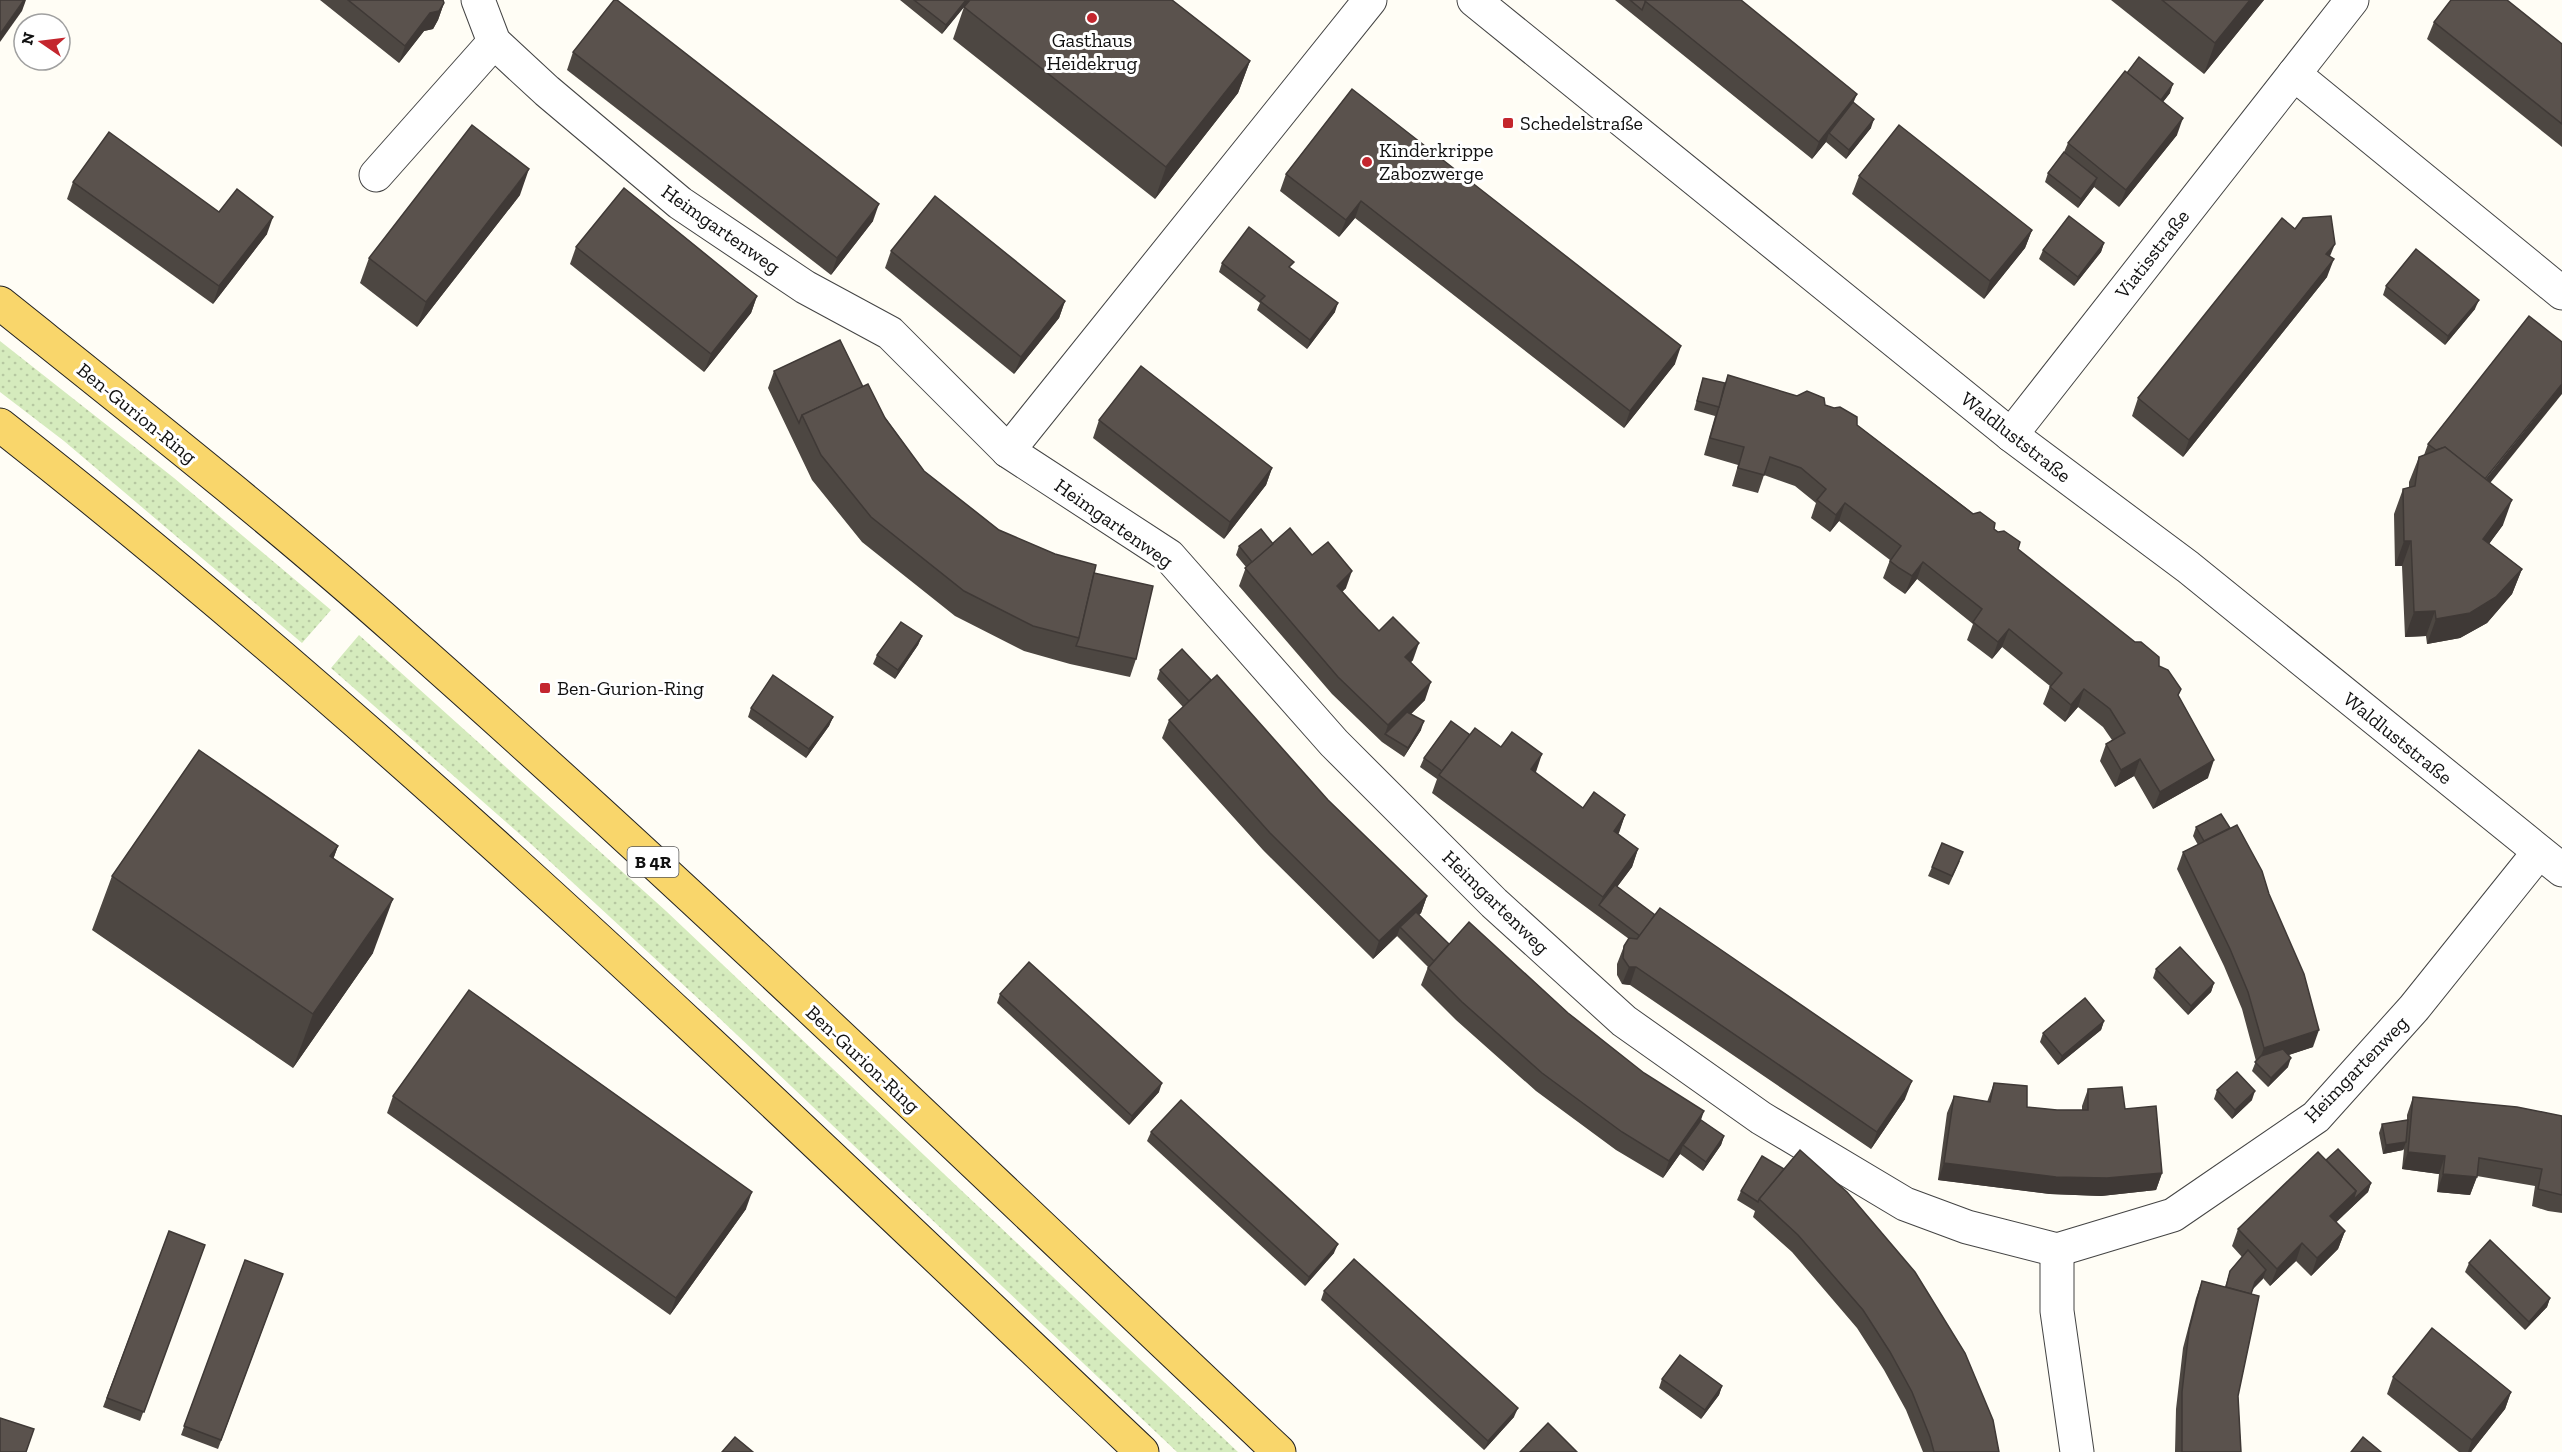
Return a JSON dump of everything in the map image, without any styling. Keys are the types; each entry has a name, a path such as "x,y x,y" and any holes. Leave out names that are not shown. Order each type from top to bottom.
{"main road":[{"name":"Ben-Gurion-Ring","path":"0,303 195,459 396,629 540,758 1280,1452"},
{"path":"0,425 103,506 267,643 474,825 1142,1452"}],"street":[{"name":"Heimgartenweg","path":"478,0 494,42 547,91 680,203 805,287 890,333 1008,452 1169,556 1334,743 1494,903 1624,1021 1761,1118 1905,1204 1967,1227 2057,1250 2173,1215 2316,1117 2551,861"},
{"path":"1008,452 1370,0"},
{"name":"Waldluststraße","path":"1474,0 2011,435 2188,567 2551,861"},
{"name":"Viatisstraße","path":"2011,435 2352,0"},
{"path":"376,175 494,42"},
{"path":"2294,74 2562,293"},
{"path":"2057,1250 2057,1311 2077,1452"}],"green space":[{"path":"0,341 174,478 331,610 302,643 64,441 0,392"},
{"path":"359,635 666,911 1238,1452 1177,1452 716,1015 531,844 331,668"}],"building":[{"path":"0,0 24,0 16,12 12,12 12,17 0,34"},
{"path":"348,0 443,0 444,3 439,11 430,13 405,46"},
{"path":"614,0 617,0 879,204 837,258 573,52"},
{"path":"914,0 966,0 946,25"},
{"path":"970,0 1172,0 1250,61 1166,167 964,7"},
{"path":"1630,0 1646,0 1642,10"},
{"path":"1646,0 1741,0 1857,94 1819,142"},
{"path":"2162,0 2250,0 2215,43"},
{"path":"2451,0 2507,0 2562,44 2562,124 2434,22"},
{"path":"2139,57 2173,84 2161,100 2127,73"},
{"path":"2125,71 2183,118 2126,190 2068,143"},
{"path":"1352,89 1681,346 1630,411 1361,201 1346,220 1286,174"},
{"path":"1853,102 1874,119 1849,150 1829,133"},
{"path":"472,125 529,169 426,302 369,258"},
{"path":"1899,125 2032,230 1990,281 1859,176"},
{"path":"109,132 219,212 237,189 273,217 219,286 73,182"},
{"path":"2064,152 2097,178 2081,199 2048,173"},
{"path":"624,188 757,296 711,354 576,247"},
{"path":"935,196 1065,301 1021,357 891,251"},
{"path":"2069,216 2104,243 2078,277 2043,250"},
{"path":"2331,216 2335,244 2326,254 2334,259 2189,440 2138,398 2282,218 2295,229 2303,218"},
{"path":"1249,227 1294,262 1289,267 1338,303 1310,340 1260,301 1265,296 1222,263"},
{"path":"2416,249 2479,300 2448,336 2386,286"},
{"path":"2529,316 2562,342 2562,384 2485,479 2445,447 2436,450 2428,444"},
{"path":"840,340 863,387 802,415 799,423 774,371"},
{"path":"1141,366 1272,468 1230,522 1099,420"},
{"path":"1728,375 1797,396 1807,391 1824,398 1825,405 1840,407 1857,417 1857,425 1973,514 1980,512 1995,523 1994,529 1998,532 2004,531 2020,542 2018,549 2135,642 2141,642 2159,657 2159,666 2168,670 2181,689 2178,695 2214,760 2160,792 2140,759 2121,770 2106,744 2125,733 2110,709 2084,689 2071,705 2050,687 2062,673 2009,629 1998,642 1973,622 1982,609 1923,562 1912,576 1899,568 1890,561 1901,546 1845,503 1836,515 1817,500 1826,489 1801,468 1770,457 1764,475 1738,468 1744,447 1710,438"},
{"path":"1703,378 1725,383 1719,407 1697,401"},
{"path":"868,384 885,418 924,471 999,530 1055,554 1096,565 1079,638 1033,626 964,591 871,517 821,455 802,415"},
{"path":"2445,447 2512,500 2483,539 2522,569 2496,597 2470,613 2436,619 2435,611 2414,612 2411,541 2404,541 2403,489 2415,486 2419,457"},
{"path":"1290,528 1312,555 1328,542 1352,571 1337,586 1379,631 1393,617 1419,643 1405,657 1431,682 1388,725 1338,677 1245,568"},
{"path":"1261,529 1273,544 1252,562 1239,546"},
{"path":"1094,573 1153,586 1136,659 1076,646"},
{"path":"901,622 922,636 898,670 877,655"},
{"path":"1182,649 1211,680 1189,701 1160,670"},
{"path":"773,675 833,717 809,749 751,708"},
{"path":"1217,675 1328,800 1427,896 1379,941 1270,833 1169,720"},
{"path":"1407,712 1424,721 1408,748 1385,734"},
{"path":"1451,721 1470,735 1442,771 1424,758"},
{"path":"1475,728 1501,747 1512,732 1542,754 1531,769 1583,808 1594,792 1625,815 1614,831 1638,849 1603,897 1439,775"},
{"path":"199,750 338,846 330,856 393,899 313,1014 112,876"},
{"path":"2221,814 2230,828 2204,841 2196,827"},
{"path":"2237,825 2262,871 2269,894 2304,974 2319,1030 2264,1048 2248,992 2183,852"},
{"path":"1942,843 1963,852 1952,876 1932,867"},
{"path":"1615,885 1655,915 1640,936 1599,905"},
{"path":"1660,908 1912,1081 1877,1132 1636,967 1629,967 1623,958 1624,946 1629,938 1637,939"},
{"path":"1416,912 1449,944 1434,961 1400,927"},
{"path":"1469,922 1568,1013 1644,1073 1704,1111 1669,1161 1622,1132 1542,1073 1462,1002 1428,968"},
{"path":"2180,947 2214,983 2191,1006 2156,969"},
{"path":"1029,962 1162,1083 1132,1116 1000,994"},
{"path":"469,990 752,1192 676,1298 393,1096"},
{"path":"2085,998 2104,1021 2062,1056 2043,1033"},
{"path":"2283,1049 2291,1058 2271,1078 2255,1062 2261,1056"},
{"path":"2237,1072 2255,1091 2235,1110 2217,1090"},
{"path":"1994,1083 2027,1086 2027,1107 2057,1110 2088,1110 2088,1089 2122,1087 2125,1109 2156,1106 2162,1173 2107,1178 2056,1177 1944,1163 1954,1096 1990,1102"},
{"path":"2413,1097 2517,1107 2562,1116 2562,1195 2538,1189 2542,1169 2479,1158 2477,1177 2443,1174 2445,1156 2408,1152"},
{"path":"1181,1100 1338,1244 1309,1277 1151,1132"},
{"path":"1701,1120 1724,1136 1706,1162 1683,1145"},
{"path":"2408,1120 2406,1142 2386,1145 2382,1124"},
{"path":"2338,1149 2371,1183 2353,1200 2356,1191 2326,1160"},
{"path":"1800,1150 1847,1192 1915,1272 1965,1353 1993,1420 1999,1452 1934,1452 1912,1392 1863,1310 1798,1235 1759,1199"},
{"path":"2318,1152 2356,1191 2330,1216 2345,1231 2317,1258 2302,1243 2277,1269 2238,1229"},
{"path":"1762,1156 1784,1169 1758,1202 1741,1191"},
{"path":"169,1231 205,1245 144,1412 107,1398"},
{"path":"2490,1240 2550,1298 2529,1322 2469,1263"},
{"path":"2248,1250 2266,1270 2255,1282 2251,1294 2226,1287 2230,1271"},
{"path":"1354,1259 1518,1408 1488,1441 1324,1291"},
{"path":"245,1260 283,1274 221,1440 184,1426"},
{"path":"2202,1281 2259,1296 2238,1396 2241,1452 2182,1452 2182,1392 2189,1330"},
{"path":"2432,1328 2511,1392 2472,1440 2393,1377"},
{"path":"1680,1355 1722,1386 1705,1410 1662,1379"},
{"path":"0,1418 34,1429 26,1452 0,1452"},
{"path":"1548,1423 1577,1452 1520,1452"},
{"path":"735,1437 753,1452 722,1452"},
{"path":"2363,1437 2381,1452 2351,1452"}],"place":[{"name":"Gasthaus Heidekrug","path":"1092,18"},
{"name":"Schedelstraße","path":"1508,123"},
{"name":"Kinderkrippe Zabozwerge","path":"1367,162"},
{"name":"Ben-Gurion-Ring","path":"545,688"}]}
